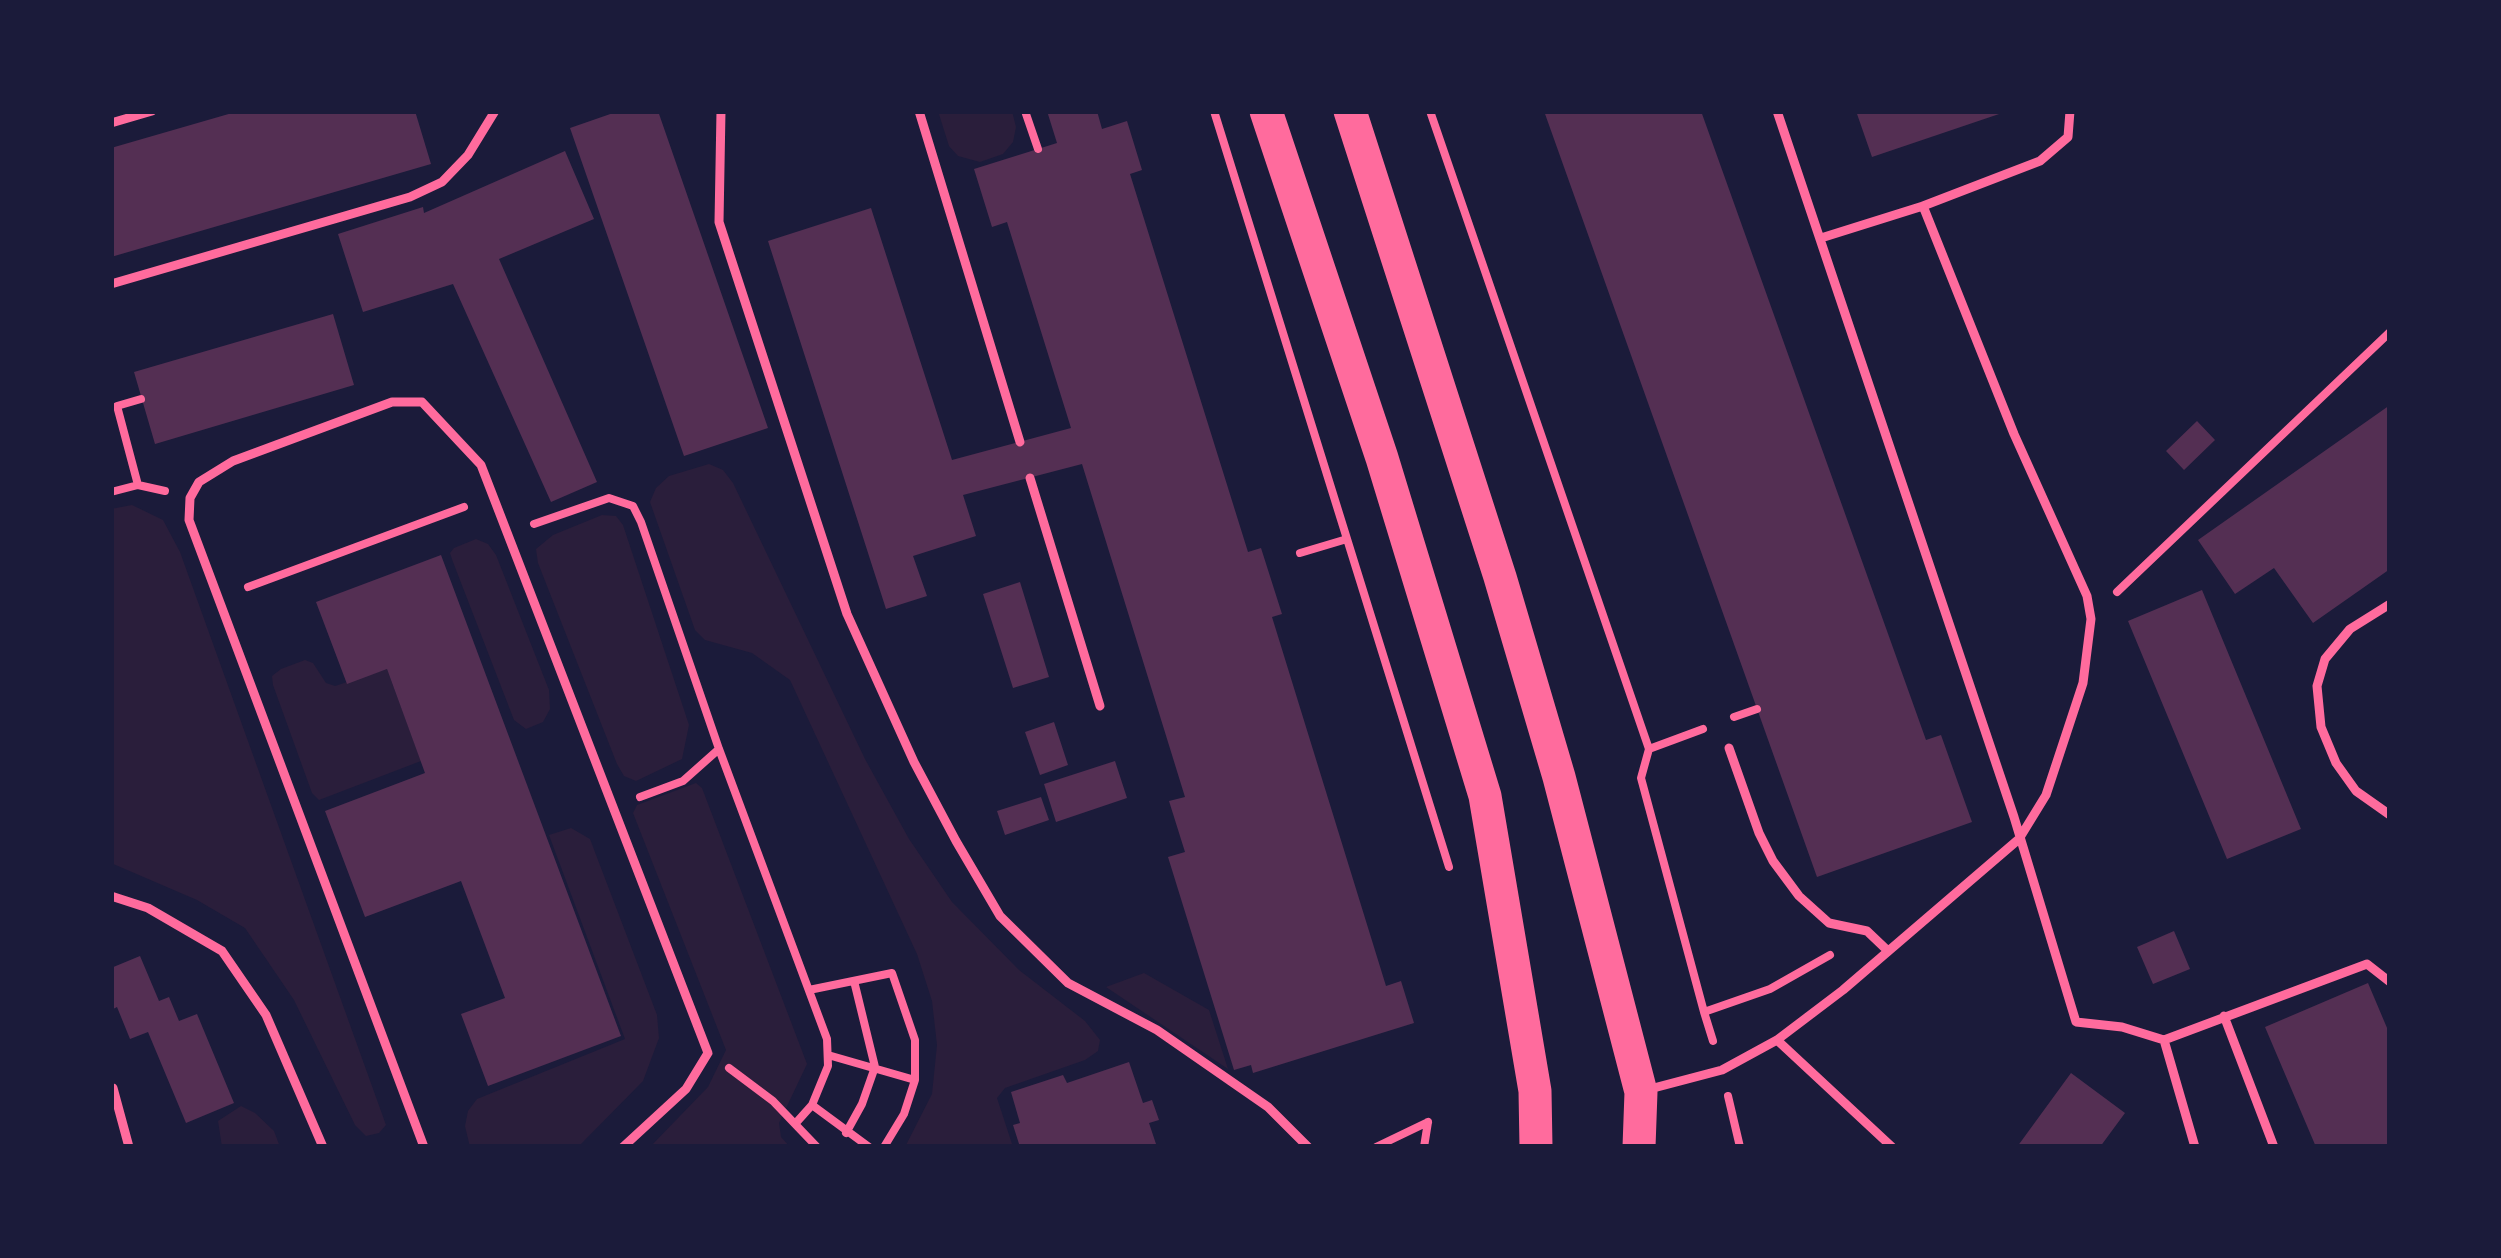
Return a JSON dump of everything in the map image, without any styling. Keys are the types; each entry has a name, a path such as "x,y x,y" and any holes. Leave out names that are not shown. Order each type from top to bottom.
{"highway":[{"path":"1266,111 1395,499 1485,796 1535,1091 1536,1147"},
{"path":"1350,111 1507,599 1558,777 1641,1092 1639,1147"}],"lane":[{"path":"111,123 152,111"},
{"path":"111,284 410,196 442,182 468,155 495,111"},
{"path":"721,111 719,222 847,614 914,762 956,841 1000,916 1068,983 1157,1030 1268,1107 1308,1147"},
{"path":"919,111 1020,442"},
{"path":"1777,111 2076,1022 2164,1040 2367,964 2390,982"},
{"path":"1821,238 1923,206 2040,161 2068,137 2070,111"},
{"path":"1641,1092 1751,1058 1888,951 2019,838 2046,795 2083,683 2091,620 2086,596 2014,434 1923,206"},
{"path":"424,1147 189,520 190,498 200,482 233,461 392,402 422,402 481,465 708,1053 686,1089 623,1147"},
{"path":"1030,478 1100,706"},
{"path":"2390,604 2350,629 2325,658 2317,686 2321,727 2336,763 2356,791 2390,815"},
{"path":"1729,748 1759,833 1786,878 1829,923 1868,932 1888,951"},
{"path":"111,896 148,908 222,951 266,1016 323,1147"},
{"path":"2224,1016 2274,1147"},
{"path":"1777,1040 1892,1147"},
{"path":"2164,1040 2195,1147"},
{"path":"113,1088 129,1147"}],"path":[{"path":"1025,111 1038,149"},
{"path":"1214,111 1453,889"},
{"path":"1430,111 1649,749 1641,778 1704,1012 1771,989 1868,932"},
{"path":"2091,620 2390,332"},
{"path":"138,485 116,406 141,399"},
{"path":"111,492 138,485 190,498"},
{"path":"221,597 494,496"},
{"path":"510,534 609,498 633,506 827,1039 828,1066 812,1105 795,1124"},
{"path":"1300,553 1347,539"},
{"path":"1649,749 1683,736"},
{"path":"612,807 683,782 719,749"},
{"path":"809,990 892,973 915,1040 914,1080 904,1114 884,1147"},
{"path":"846,1133 875,1067 854,981"},
{"path":"708,1053 773,1101 817,1147"},
{"path":"828,1055 914,1080"},
{"path":"812,1105 868,1147"},
{"path":"1376,1147 1428,1121 1424,1147"}],"shaded area":[{"path":"938,111 1012,111 1013,142 1003,154 980,162 958,156 949,146"},
{"path":"709,464 723,470 733,483 865,759 909,839 952,902 1019,970 1085,1021 1100,1040 1098,1051 1085,1060 1005,1088 997,1098 1013,1147 905,1147 932,1094 937,1045 932,1001 917,954 790,680 752,653 705,640 695,630 650,502 669,476"},
{"path":"132,505 163,520 180,552 386,1125 379,1133 366,1136 355,1125 294,1000 245,928 197,900 111,863 111,509"},
{"path":"602,515 616,516 623,525 689,725 682,759 636,781 624,776 617,764 536,549 553,535"},
{"path":"476,539 496,555 549,690 550,709 543,722 526,729 514,720 450,553"},
{"path":"305,660 313,663 326,683 335,686 387,669 421,761 319,800 312,793 272,676"},
{"path":"696,783 702,788 807,1064 779,1123 781,1137 790,1147 650,1147 708,1087 726,1050 633,813 637,805"},
{"path":"571,828 590,839 657,1015 659,1038 643,1081 578,1147 470,1147 465,1126 477,1099 625,1039 549,835"},
{"path":"1144,973 1209,1010 1228,1069 1106,987"},
{"path":"241,1106 274,1131 280,1147 222,1147 218,1121"}],"building":[{"path":"239,111 415,111 431,164 111,257 111,148"},
{"path":"619,111 658,111 768,428 684,456 570,128"},
{"path":"1047,111 1097,111 1102,129 1127,121 1142,170 1130,174 1248,552 1261,548 1282,614 1272,617 1386,986 1401,981 1414,1023 1253,1073 1251,1065 1234,1070 1168,857 1185,852 1169,801 1185,797 1082,464 963,495 976,536 913,556 927,596 886,609 768,241 871,208 952,460 1071,428 1007,222 992,227 974,169 1057,143"},
{"path":"1544,111 1701,111 1926,740 1941,735 1972,822 1817,877"},
{"path":"1856,111 2004,111 2005,112 1872,157"},
{"path":"565,151 594,219 499,259 597,482 551,502 453,284 363,312 338,234 423,207 424,213"},
{"path":"333,314 354,385 155,444 134,372"},
{"path":"2390,405 2390,569 2313,623 2274,568 2235,594 2198,540"},
{"path":"2197,421 2215,440 2184,470 2166,451"},
{"path":"441,555 621,1036 488,1086 461,1014 505,998 461,881 365,917 325,811 425,773 387,669 347,684 316,602"},
{"path":"1020,582 1049,677 1013,688 983,594"},
{"path":"2202,590 2301,829 2227,859 2128,621"},
{"path":"1054,722 1068,765 1040,775 1025,732"},
{"path":"1115,761 1127,798 1056,822 1044,784"},
{"path":"1041,797 1049,820 1005,835 997,811"},
{"path":"2174,931 2190,969 2153,984 2137,947"},
{"path":"140,956 159,1001 169,997 179,1021 197,1014 234,1103 186,1123 148,1032 130,1039 117,1007 111,1010 111,968"},
{"path":"2368,983 2390,1035 2390,1147 2316,1147 2265,1027"},
{"path":"1129,1062 1143,1103 1152,1100 1159,1120 1149,1123 1157,1147 1020,1147 1013,1125 1020,1123 1011,1092 1063,1075 1067,1083"},
{"path":"2071,1073 2125,1113 2100,1147 2017,1147"}]}
